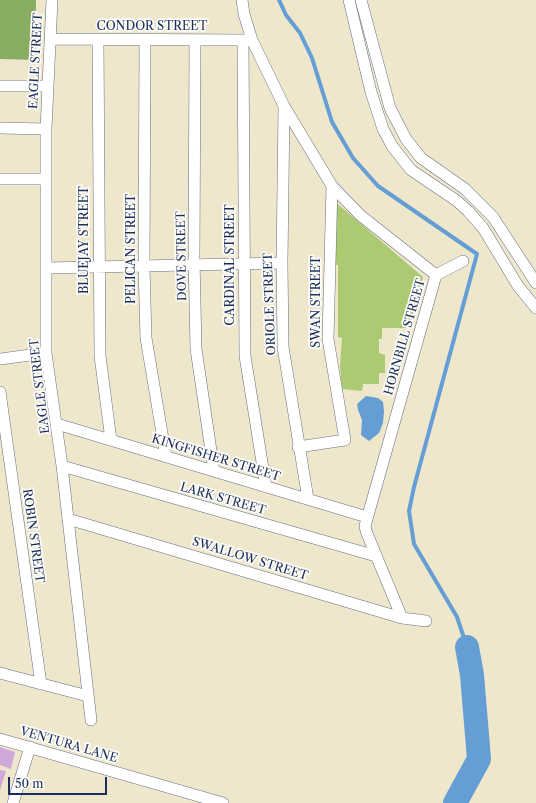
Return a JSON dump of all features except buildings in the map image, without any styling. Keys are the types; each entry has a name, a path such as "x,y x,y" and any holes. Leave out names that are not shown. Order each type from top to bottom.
{"street":[{"name":"EAGLE STREET","path":"52,0 46,129 46,353 57,424 91,720"},
{"name":"HORNBILL STREET","path":"242,0 248,40 284,106 332,186 360,215 436,275 367,517 366,532 402,618"},
{"path":"349,0 371,92 383,129 392,146 411,170 458,202 473,217 502,257 518,286 536,308"},
{"path":"361,0 390,108 406,139 420,158 465,189 493,217 536,283"},
{"name":"CONDOR STREET","path":"51,39 248,40"},
{"name":"BLUEJAY STREET","path":"98,40 98,267 100,356 111,440"},
{"name":"PELICAN STREET","path":"145,40 144,266 146,338 166,457"},
{"name":"DOVE STREET","path":"195,40 194,266 197,360 214,471"},
{"name":"CARDINAL STREET","path":"248,40 244,263 245,356 266,486"},
{"path":"0,86 48,86"},
{"name":"ORIOLE STREET","path":"284,106 282,263 283,347 298,447 308,499"},
{"path":"0,128 46,129"},
{"path":"0,179 46,179"},
{"name":"SWAN STREET","path":"298,447 346,440 328,339 332,186"},
{"path":"436,275 463,261"},
{"path":"46,268 282,263"},
{"path":"0,359 46,353"},
{"name":"ROBIN STREET","path":"0,392 41,684"},
{"name":"KINGFISHER STREET","path":"57,424 367,517"},
{"name":"LARK STREET","path":"62,466 376,556"},
{"name":"SWALLOW STREET","path":"68,519 402,618 426,621"},
{"path":"0,673 88,696"},
{"name":"VENTURA LANE","path":"0,738 187,798 223,803"},
{"path":"14,803 30,747"}],"green space":[{"path":"0,0 36,0 35,60 0,59"},
{"path":"333,200 423,277 409,328 382,328 382,339 379,339 379,353 385,355 385,373 379,373 379,384 363,384 362,391 342,389 340,366 342,338 338,337 338,265 333,265"}],"water":[{"path":"366,396 378,398 383,402 384,411 383,423 379,433 369,441 361,435 362,420 357,404"}],"waterway":[{"path":"279,0 286,15 300,33 312,58 332,122 353,158 378,186 477,254 414,487 409,511 414,544 457,617 467,647"},
{"path":"455,803 479,759 472,675 467,647"}]}
